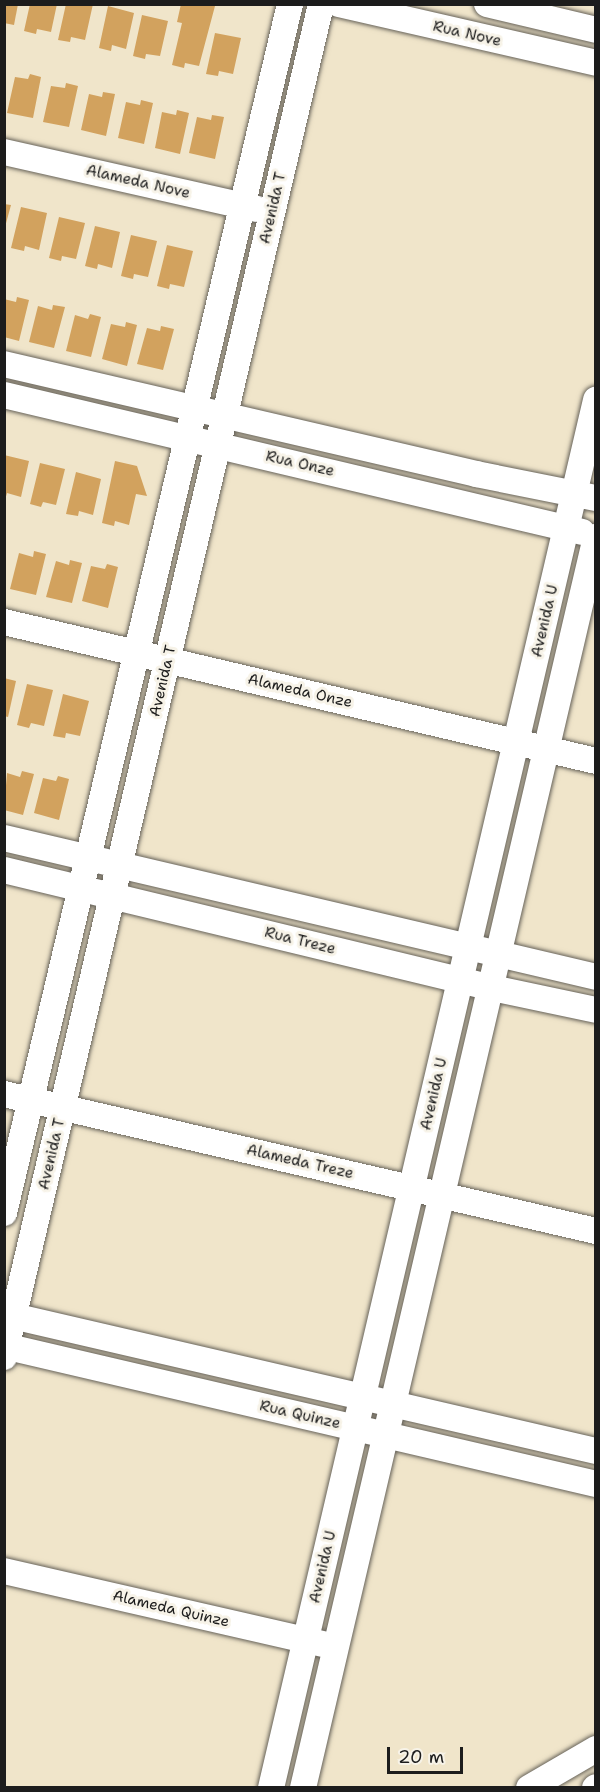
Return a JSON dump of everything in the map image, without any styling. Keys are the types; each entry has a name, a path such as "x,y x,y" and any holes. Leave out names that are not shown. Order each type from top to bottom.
{"street":[{"name":"Avenida T","path":"4,1214 290,4"},
{"name":"Avenida T","path":"5,1350 10,1315 63,1107 321,4"},
{"name":"Rua Nove","path":"339,4 596,63"},
{"path":"487,4 596,30"},
{"name":"Alameda Nove","path":"4,152 272,212"},
{"name":"Rua Onze","path":"4,364 194,410 225,415 476,474 585,496"},
{"name":"Rua Onze","path":"4,395 596,536"},
{"name":"Avenida U","path":"272,1788 567,529 585,496 596,400"},
{"name":"Avenida U","path":"303,1788 596,536"},
{"name":"Alameda Onze","path":"4,622 596,761"},
{"path":"4,838 596,977"},
{"name":"Rua Treze","path":"4,870 492,988 596,1010"},
{"name":"Alameda Treze","path":"4,1094 596,1231"},
{"path":"10,1315 596,1452"},
{"name":"Rua Quinze","path":"5,1350 596,1484"},
{"name":"Alameda Quinze","path":"4,1571 337,1647"},
{"path":"529,1788 596,1749"}],"building":[{"path":"4,4 18,4 14,25 4,23"},
{"path":"30,4 57,4 51,32 37,29 36,34 24,31"},
{"path":"66,4 93,4 85,40 71,37 70,42 58,40"},
{"path":"181,4 215,6 199,66 185,63 184,68 172,65 182,23 177,22"},
{"path":"108,6 134,13 126,49 112,45 111,51 99,48"},
{"path":"142,15 168,21 160,56 146,54 145,59 133,56"},
{"path":"215,33 241,38 233,74 219,71 218,76 206,74"},
{"path":"30,74 41,77 33,118 7,113 15,77 28,79"},
{"path":"66,83 78,86 69,127 43,122 51,86 65,88"},
{"path":"103,92 115,94 106,136 81,130 89,94 102,97"},
{"path":"141,100 153,103 144,144 118,138 126,102 140,105"},
{"path":"177,110 189,113 180,154 155,148 162,112 176,115"},
{"path":"212,115 224,117 215,159 189,153 197,117 211,120"},
{"path":"4,204 11,205 5,227 4,227"},
{"path":"21,207 47,213 39,250 25,246 24,251 11,248"},
{"path":"59,217 85,223 76,259 62,256 61,261 49,258"},
{"path":"95,226 120,232 112,268 98,264 97,269 85,266"},
{"path":"131,235 157,241 148,277 134,274 133,279 121,276"},
{"path":"167,245 193,251 184,287 170,284 169,289 157,286"},
{"path":"17,297 29,300 19,341 4,337 4,299 16,302"},
{"path":"53,305 65,307 54,348 29,342 38,306 52,310"},
{"path":"90,314 101,317 91,357 66,351 75,315 88,319"},
{"path":"126,322 137,325 127,366 102,359 111,324 125,327"},
{"path":"161,326 174,329 163,370 137,364 147,328 160,331"},
{"path":"4,455 29,461 21,497 7,493 5,500"},
{"path":"115,461 137,466 147,496 136,494 129,525 115,521 114,526 102,523"},
{"path":"40,463 65,469 56,505 43,502 41,507 30,504"},
{"path":"76,472 101,479 93,515 79,511 78,516 66,514"},
{"path":"34,551 46,554 36,595 10,589 19,553 33,557"},
{"path":"70,560 82,563 72,603 46,597 56,561 69,565"},
{"path":"107,564 118,567 108,608 82,601 91,566 105,569"},
{"path":"4,678 16,681 8,717 4,716"},
{"path":"27,684 53,690 44,726 31,723 29,728 17,725"},
{"path":"63,694 89,701 80,736 66,733 65,738 53,736"},
{"path":"22,771 34,774 23,815 4,810 7,773 20,777"},
{"path":"58,776 69,779 59,820 34,813 43,778 56,781"}]}
